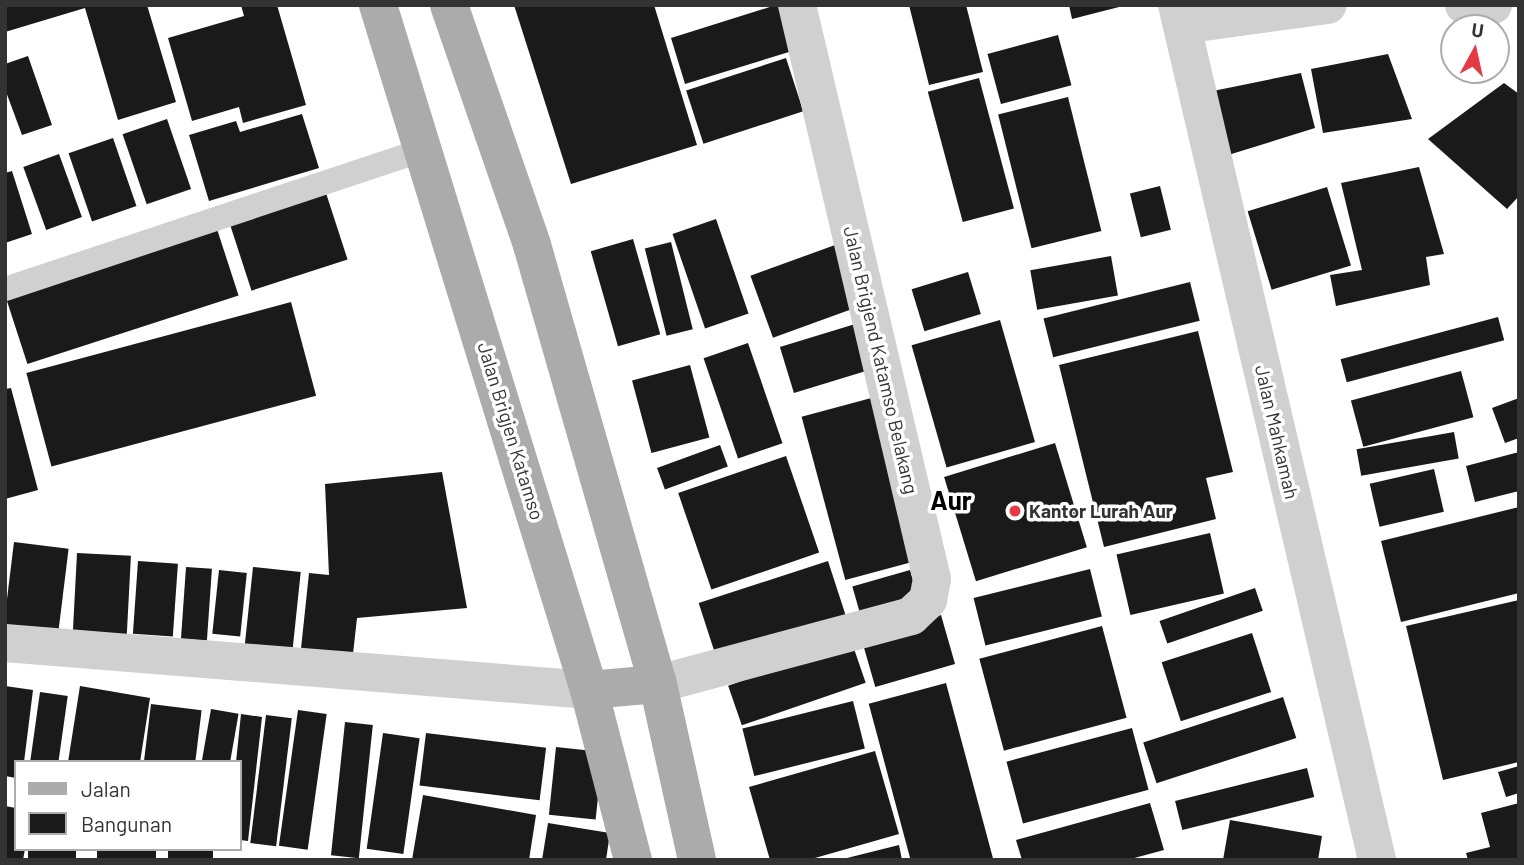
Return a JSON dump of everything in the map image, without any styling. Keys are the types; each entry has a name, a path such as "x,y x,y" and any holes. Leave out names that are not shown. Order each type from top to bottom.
{"main road":[{"name":"Jalan Brigjen Katamso","path":"379,5 426,149 589,691 633,860"},
{"path":"449,5 531,245 658,684 697,860"},
{"path":"589,691 658,684"}],"street":[{"name":"Jalan Brigjend Katamso Belakang","path":"658,684 911,616 928,600 932,579 797,5"},
{"path":"1179,15 1328,5"},
{"path":"1464,5 1493,5"},
{"name":"Jalan Mahkamah","path":"1179,15 1377,860"},
{"path":"5,643 589,691"}],"lane":[{"path":"5,289 426,149"}],"building":[{"path":"5,5 147,5 176,102 118,120 85,8 5,32"},
{"path":"241,5 277,5 306,105 243,123 239,107 192,121 168,38 244,16"},
{"path":"514,5 654,5 697,145 571,184"},
{"path":"776,5 789,5 802,48 685,84 671,38"},
{"path":"909,5 966,5 983,72 929,85"},
{"path":"1069,5 1122,5 1123,6 1072,19"},
{"path":"1058,35 1071,85 1001,104 987,54"},
{"path":"1388,54 1412,119 1323,133 1311,69"},
{"path":"28,56 52,125 22,135 5,89 5,64"},
{"path":"786,58 803,111 703,144 686,90"},
{"path":"1301,73 1315,128 1225,156 1208,92"},
{"path":"979,78 1014,208 963,222 928,92"},
{"path":"1505,84 1519,94 1519,196 1507,209 1428,139"},
{"path":"1068,97 1101,231 1032,248 998,114"},
{"path":"302,114 319,168 209,201 189,135 236,121 240,132"},
{"path":"167,119 191,189 147,204 123,134"},
{"path":"113,138 136,206 92,221 69,153"},
{"path":"59,154 82,217 46,230 23,167"},
{"path":"1419,167 1444,254 1426,257 1430,285 1336,306 1330,275 1362,270 1341,183"},
{"path":"12,171 32,234 5,243 5,173"},
{"path":"1160,186 1171,230 1141,237 1130,193"},
{"path":"1327,187 1351,265 1272,290 1248,211"},
{"path":"325,190 348,259 252,291 229,221"},
{"path":"716,219 749,314 705,329 673,234"},
{"path":"216,226 239,295 27,364 5,295"},
{"path":"633,239 660,334 618,346 591,251"},
{"path":"671,242 693,329 667,336 645,249"},
{"path":"835,245 858,307 773,338 750,276"},
{"path":"1111,256 1118,295 1037,310 1030,270"},
{"path":"968,272 981,314 924,331 912,289"},
{"path":"1190,282 1200,321 1053,357 1043,319"},
{"path":"291,302 316,396 51,467 26,373"},
{"path":"1498,317 1504,340 1347,382 1341,359"},
{"path":"1000,320 1035,442 947,467 912,345"},
{"path":"865,321 879,367 794,393 780,347"},
{"path":"1198,331 1233,472 1206,478 1216,519 1104,547 1059,365"},
{"path":"748,343 783,443 738,459 704,358"},
{"path":"690,365 709,437 651,453 632,381"},
{"path":"1461,371 1473,417 1363,447 1351,401"},
{"path":"11,388 38,490 5,499 5,389"},
{"path":"875,397 919,560 845,580 802,417"},
{"path":"1519,398 1519,438 1505,443 1492,408"},
{"path":"1454,432 1459,459 1361,476 1357,449"},
{"name":"Kantor Lurah Aur","path":"1055,443 1087,547 976,581 944,477"},
{"path":"720,445 728,467 665,490 657,468"},
{"path":"1519,452 1519,491 1475,502 1466,466"},
{"path":"786,456 819,552 711,590 678,493"},
{"path":"1434,469 1444,512 1380,527 1370,484"},
{"path":"442,472 467,608 357,618 352,663 300,658 309,573 329,575 325,484"},
{"path":"1519,507 1519,593 1401,622 1381,541"},
{"path":"1210,533 1224,593 1130,615 1116,555"},
{"path":"14,542 69,549 58,634 5,628"},
{"path":"77,553 131,556 127,640 73,637"},
{"path":"138,561 178,564 173,637 133,634"},
{"path":"828,561 847,619 718,661 699,603"},
{"path":"186,567 212,569 207,641 181,639"},
{"path":"253,567 301,572 291,662 244,657"},
{"path":"1090,569 1102,617 985,646 974,598"},
{"path":"219,570 247,573 240,637 212,634"},
{"path":"910,570 917,595 859,612 852,587"},
{"path":"1255,588 1263,611 1167,644 1160,621"},
{"path":"1519,600 1519,762 1443,780 1406,626"},
{"path":"941,615 955,664 875,687 861,638"},
{"path":"1102,626 1127,718 1004,751 979,659"},
{"path":"1252,633 1271,692 1181,721 1162,662"},
{"path":"852,643 866,683 742,725 728,686"},
{"path":"946,683 993,860 911,860 869,704"},
{"path":"5,686 33,690 24,760 14,760 14,778 5,776"},
{"path":"80,686 150,698 140,760 68,760"},
{"path":"40,692 68,696 59,760 30,760"},
{"path":"1283,697 1296,738 1156,783 1143,742"},
{"path":"853,701 865,749 754,776 742,729"},
{"path":"151,704 202,710 196,760 144,760"},
{"path":"211,709 239,714 230,760 202,760"},
{"path":"298,710 327,714 308,850 279,846"},
{"path":"241,714 262,717 248,841 242,840 242,760 236,760"},
{"path":"266,715 292,718 276,846 250,843"},
{"path":"345,722 373,725 359,858 331,855"},
{"path":"1132,728 1149,790 1023,823 1006,762"},
{"path":"383,733 420,738 403,854 367,849"},
{"path":"426,733 546,748 540,800 420,786"},
{"path":"556,747 603,752 596,820 549,815"},
{"path":"875,751 899,834 808,860 770,860 749,787"},
{"path":"1519,766 1519,793 1506,797 1498,772"},
{"path":"1307,768 1314,797 1182,830 1175,801"},
{"path":"423,795 536,815 529,860 412,860"},
{"path":"1150,803 1164,850 1127,860 1022,860 1016,840"},
{"path":"1519,803 1519,860 1468,860 1466,853 1490,847 1481,813"},
{"path":"5,806 14,808 14,851 25,851 23,860 5,860"},
{"path":"1230,820 1322,836 1318,860 1223,860"},
{"path":"548,823 610,833 606,860 542,860"},
{"path":"899,845 902,860 843,860 843,859"},
{"path":"28,851 76,851 76,860 28,860"},
{"path":"97,851 156,851 156,860 97,860"},
{"path":"168,851 213,851 213,860 168,860"}],"place":[{"name":"Kantor Lurah Aur","path":"1015,511"}],"district":[{"name":"Aur","path":"951,500"}]}
